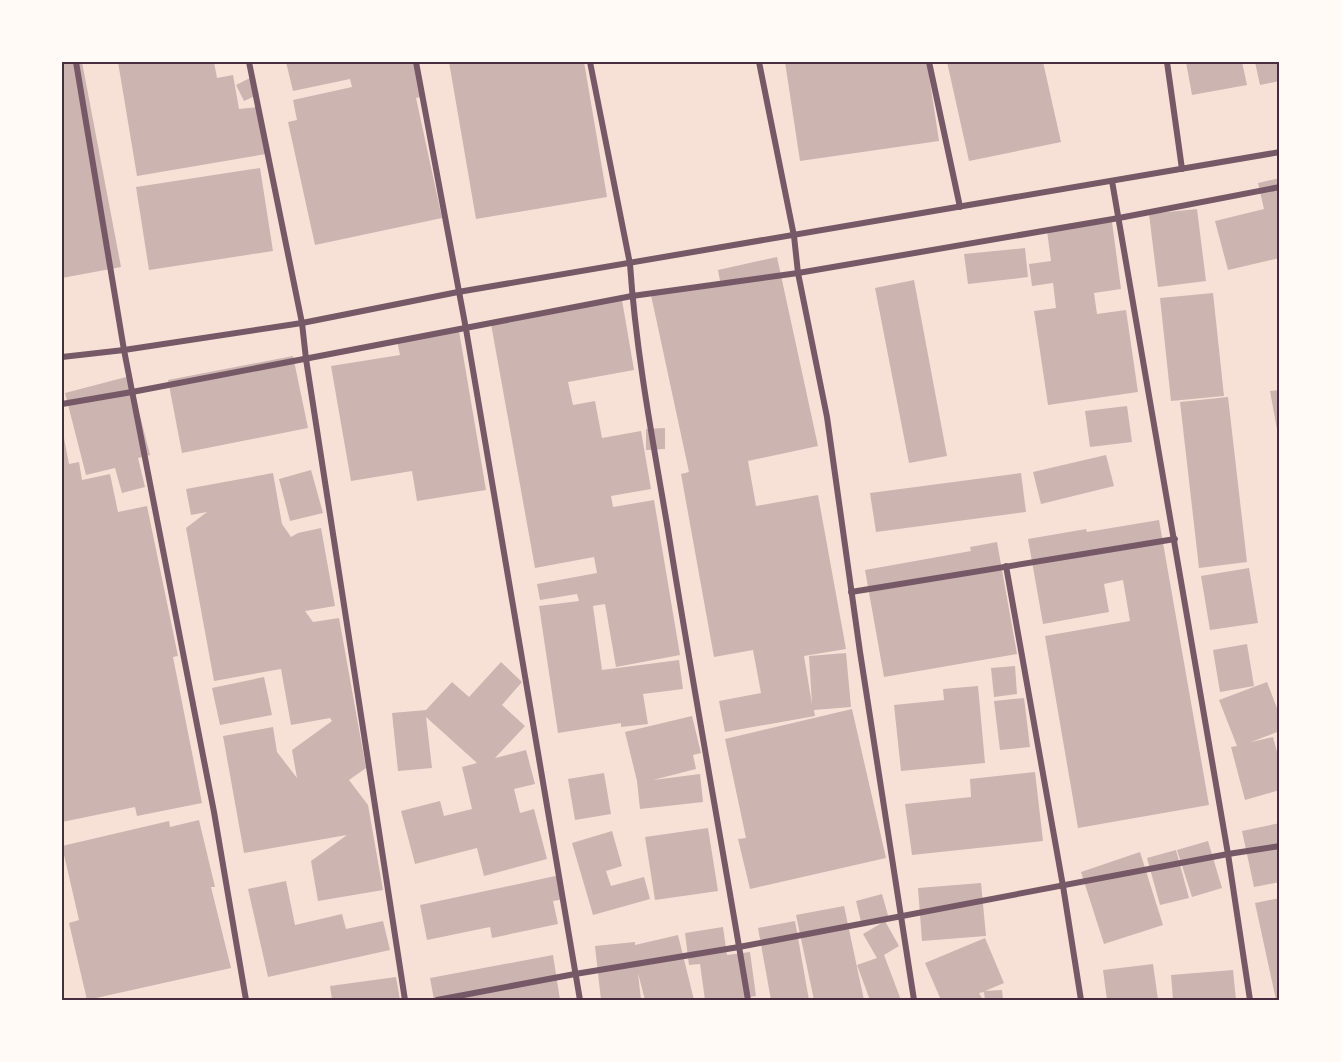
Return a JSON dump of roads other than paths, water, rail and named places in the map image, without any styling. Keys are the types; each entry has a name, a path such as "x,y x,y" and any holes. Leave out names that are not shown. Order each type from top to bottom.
{"street":[{"path":"76,62 124,350 214,812 246,1000"},
{"path":"249,62 302,323 405,1000"},
{"path":"416,62 466,329 580,1000"},
{"path":"590,62 630,264 645,393 748,1000"},
{"path":"759,62 827,417 851,592 914,1000"},
{"path":"929,62 960,207"},
{"path":"1167,62 1182,169"},
{"path":"62,357 302,323 458,292 1280,152"},
{"path":"1112,181 1175,539 1250,1000"},
{"path":"62,404 632,296 798,273 1119,218 1280,187"},
{"path":"851,592 1175,539"},
{"path":"1006,566 1081,1000"},
{"path":"437,1000 739,947 1280,846"}]}
